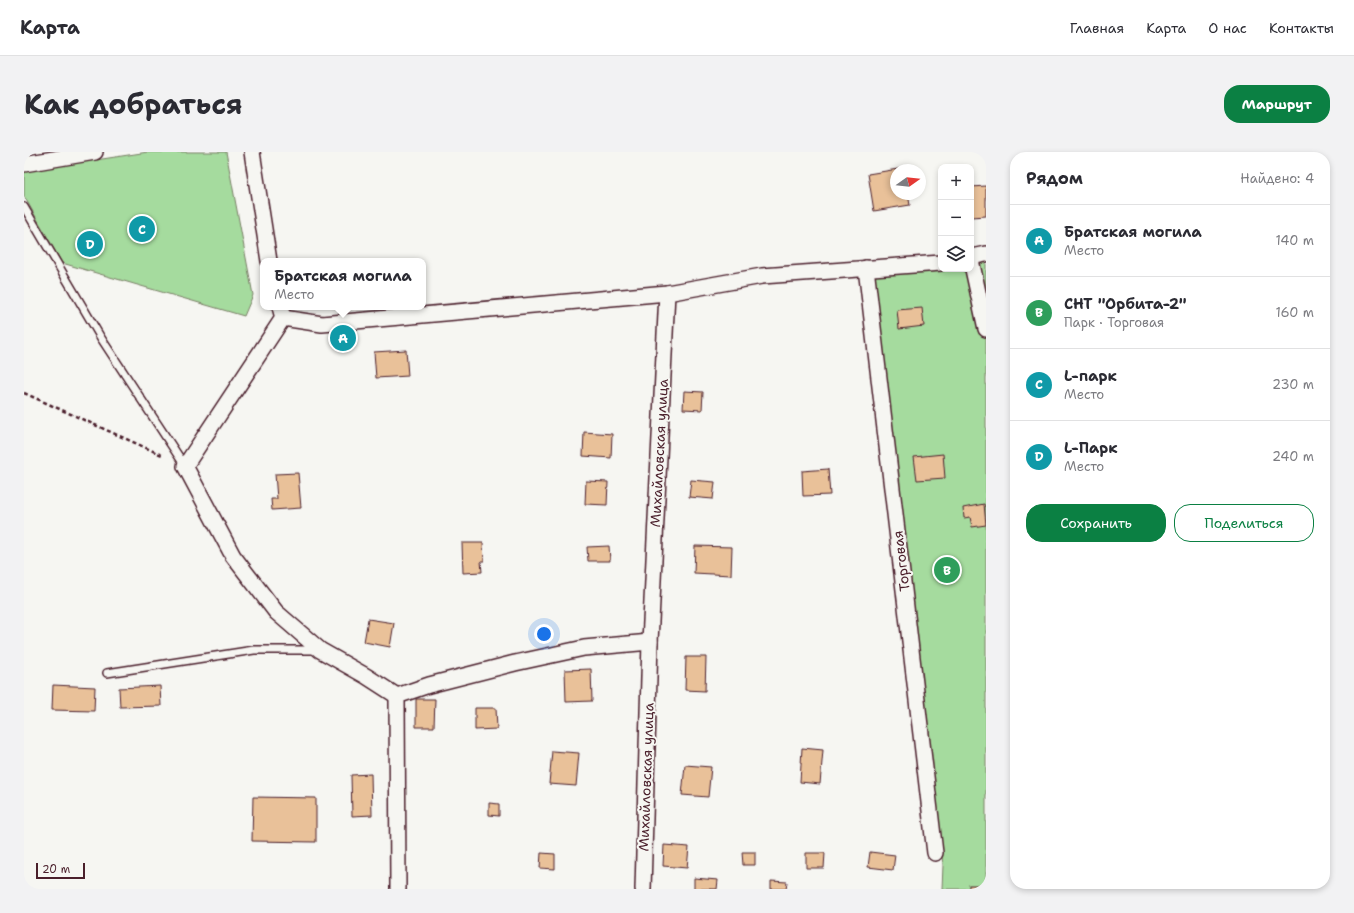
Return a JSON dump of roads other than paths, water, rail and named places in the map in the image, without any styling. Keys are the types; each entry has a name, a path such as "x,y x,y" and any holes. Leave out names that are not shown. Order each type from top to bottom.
{"street":[{"path":"24,164 95,152"},
{"path":"252,152 269,258"},
{"path":"974,257 986,254"},
{"path":"397,696 366,676 320,650 276,612 232,556 185,466 281,313 322,324 666,293 762,276 938,263"},
{"name":"Торговая","path":"866,268 935,853"},
{"path":"974,272 986,329"},
{"name":"Михайловская улица","path":"644,889 650,642 666,293"},
{"path":"397,696 429,685 515,663 584,648 650,642"},
{"path":"397,696 398,889"}],"lane":[{"path":"24,207 101,338 185,466"},
{"path":"107,673 254,650 320,650"}],"place":[{"name":"L-парк","path":"142,229"},
{"name":"L-Парк","path":"90,244"},
{"name":"Братская могила","path":"343,338"},
{"name":"СНТ \"Орбита-2\"","path":"947,570"}]}
